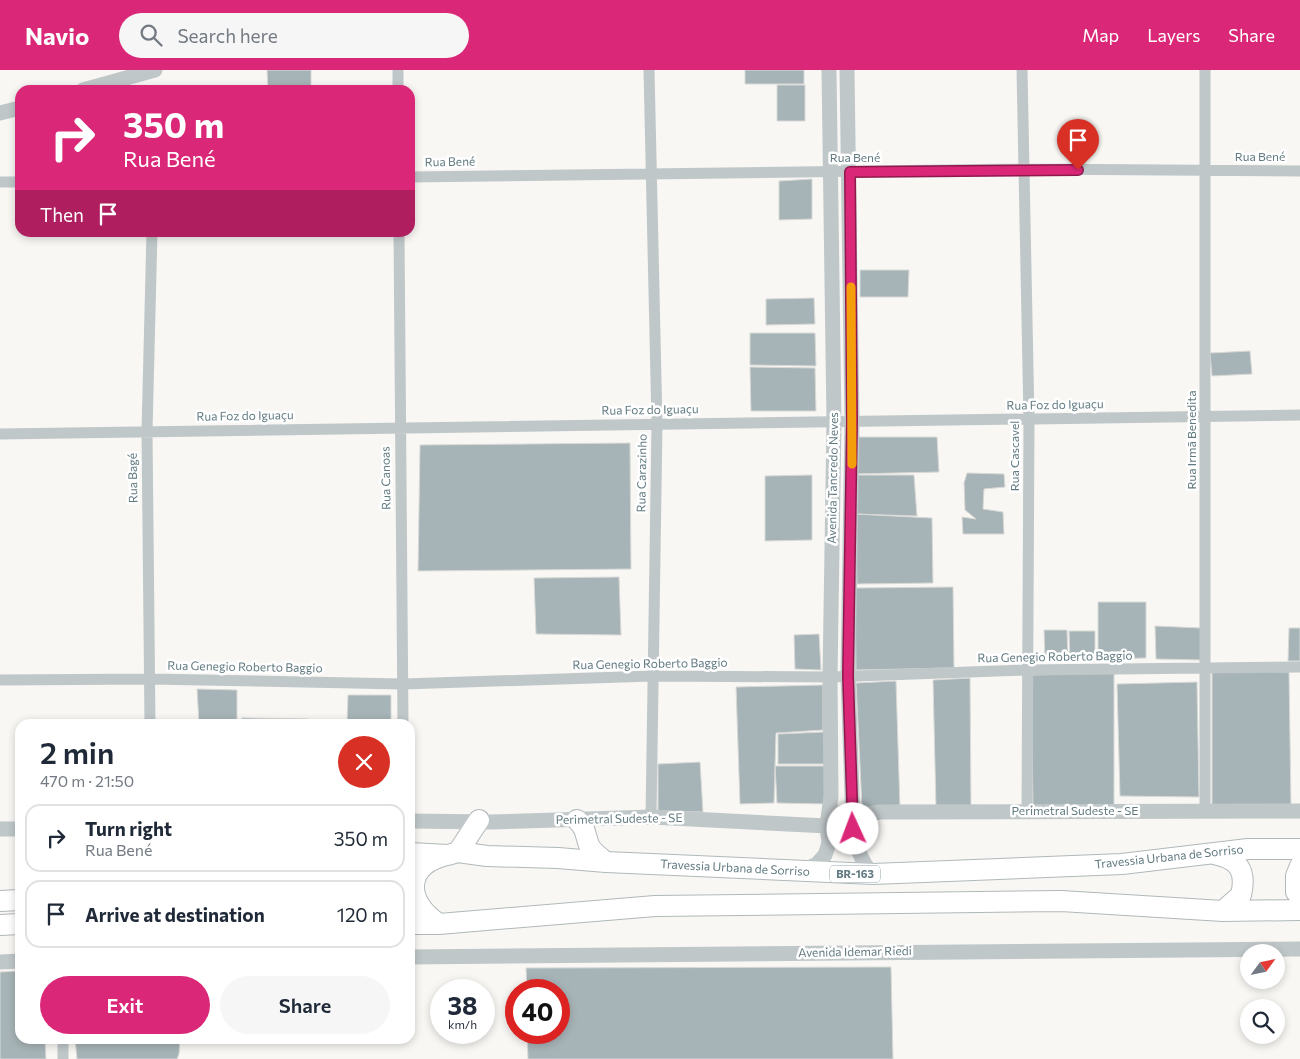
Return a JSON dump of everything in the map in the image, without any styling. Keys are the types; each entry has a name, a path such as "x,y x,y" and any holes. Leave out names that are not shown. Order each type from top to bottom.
{"highway":[{"path":"415,883 420,870 426,864 432,859 453,853 479,820"},
{"path":"577,820 584,826 588,844 606,862"},
{"name":"Travessia Urbana de Sorriso","path":"415,853 453,853 800,872 873,874 1122,864 1248,849 1300,849"},
{"path":"1213,854 1227,857 1237,863 1242,874 1241,895 1224,912"},
{"path":"1300,866 1296,876 1296,892 1300,896"},
{"path":"415,894 416,902 426,915 438,924"},
{"path":"0,901 15,900"},
{"path":"415,924 438,924 655,906 1061,901 1224,912 1300,910"},
{"path":"0,924 15,924"}],"street":[{"path":"101,85 155,70"},
{"path":"398,70 398,85"},
{"name":"Rua Carazinho","path":"649,70 656,424 651,816"},
{"name":"Avenida Tancredo Neves","path":"800,872 817,864 825,855 829,843 827,826 831,796 830,677 834,422 829,70"},
{"name":"Avenida Tancredo Neves","path":"847,70 850,172 852,421 848,676 853,824 857,847 863,864 873,874"},
{"name":"Rua Cascavel","path":"1022,70 1029,419 1026,670 1027,812"},
{"name":"Rua Irmã Benedita","path":"1205,70 1205,810"},
{"path":"0,113 15,109"},
{"name":"Rua Bené","path":"415,177 1023,169 1300,171"},
{"path":"0,182 15,182"},
{"name":"Rua Bagé","path":"150,719 146,432 152,237"},
{"name":"Rua Canoas","path":"398,237 403,719"},
{"name":"Rua Foz do Iguaçu","path":"0,434 1300,415"},
{"name":"Rua Genegio Roberto Baggio","path":"0,680 150,679 402,684 653,676 830,677 1026,670 1300,668"},
{"name":"Perimetral Sudeste - SE","path":"415,821 577,820 651,816 827,826 830,834 841,840 849,836 853,824 868,814 880,812 1300,810"},
{"path":"0,829 15,829"},
{"name":"Avenida Idemar Riedi","path":"415,957 1300,948"},
{"path":"0,962 15,961"},
{"path":"64,1044 64,1059"}],"building":[{"path":"267,70 311,70 311,85 268,85"},
{"path":"745,70 804,70 804,84 745,84"},
{"path":"777,85 805,85 805,121 777,121"},
{"path":"812,179 812,219 779,220 779,181"},
{"path":"860,270 909,270 908,297 860,297"},
{"path":"814,298 815,324 766,325 766,299"},
{"path":"750,333 815,333 816,366 750,365"},
{"path":"1250,351 1252,374 1212,376 1210,353"},
{"path":"750,367 815,368 816,411 751,411"},
{"path":"853,437 937,437 939,472 853,474"},
{"path":"630,443 631,569 418,571 420,445"},
{"path":"967,473 1004,474 1005,487 984,489 983,509 1003,512 1004,534 963,534 962,517 976,519 965,510 964,483"},
{"path":"812,475 812,540 765,541 765,476"},
{"path":"854,475 914,475 917,516 855,514"},
{"path":"855,514 932,518 933,583 857,584"},
{"path":"619,577 621,635 536,634 534,578"},
{"path":"953,587 954,668 856,670 855,588"},
{"path":"1098,602 1146,602 1146,658 1098,659"},
{"path":"1155,626 1201,628 1201,660 1156,659"},
{"path":"1289,628 1300,628 1300,661 1288,661"},
{"path":"1044,630 1067,630 1068,660 1045,660"},
{"path":"1069,631 1095,631 1095,661 1070,661"},
{"path":"819,634 821,670 795,669 794,635"},
{"path":"1212,671 1289,672 1291,806 1212,806"},
{"path":"1114,673 1114,810 1033,809 1031,675"},
{"path":"970,678 971,808 936,808 933,680"},
{"path":"896,681 900,808 862,808 856,683"},
{"path":"1197,682 1199,797 1120,796 1117,684"},
{"path":"823,685 823,730 776,733 774,803 740,804 736,687"},
{"path":"197,689 237,690 237,719 199,719"},
{"path":"348,695 391,695 391,719 347,719"},
{"path":"242,718 309,719 242,719"},
{"path":"824,732 825,764 778,764 778,734"},
{"path":"700,762 703,812 658,811 658,764"},
{"path":"775,766 825,766 826,804 777,803"},
{"path":"891,967 893,1059 528,1059 527,1044 570,1044 570,979 526,979 526,968"},
{"path":"15,971 15,1044 45,1044 46,1059 0,1059 0,972"},
{"path":"76,1044 180,1044 177,1059 77,1059"}],"slow traffic":[{"path":"851,287 852,464"}],"route":[{"path":"853,829 848,676 852,421 850,172 1078,170"}]}
